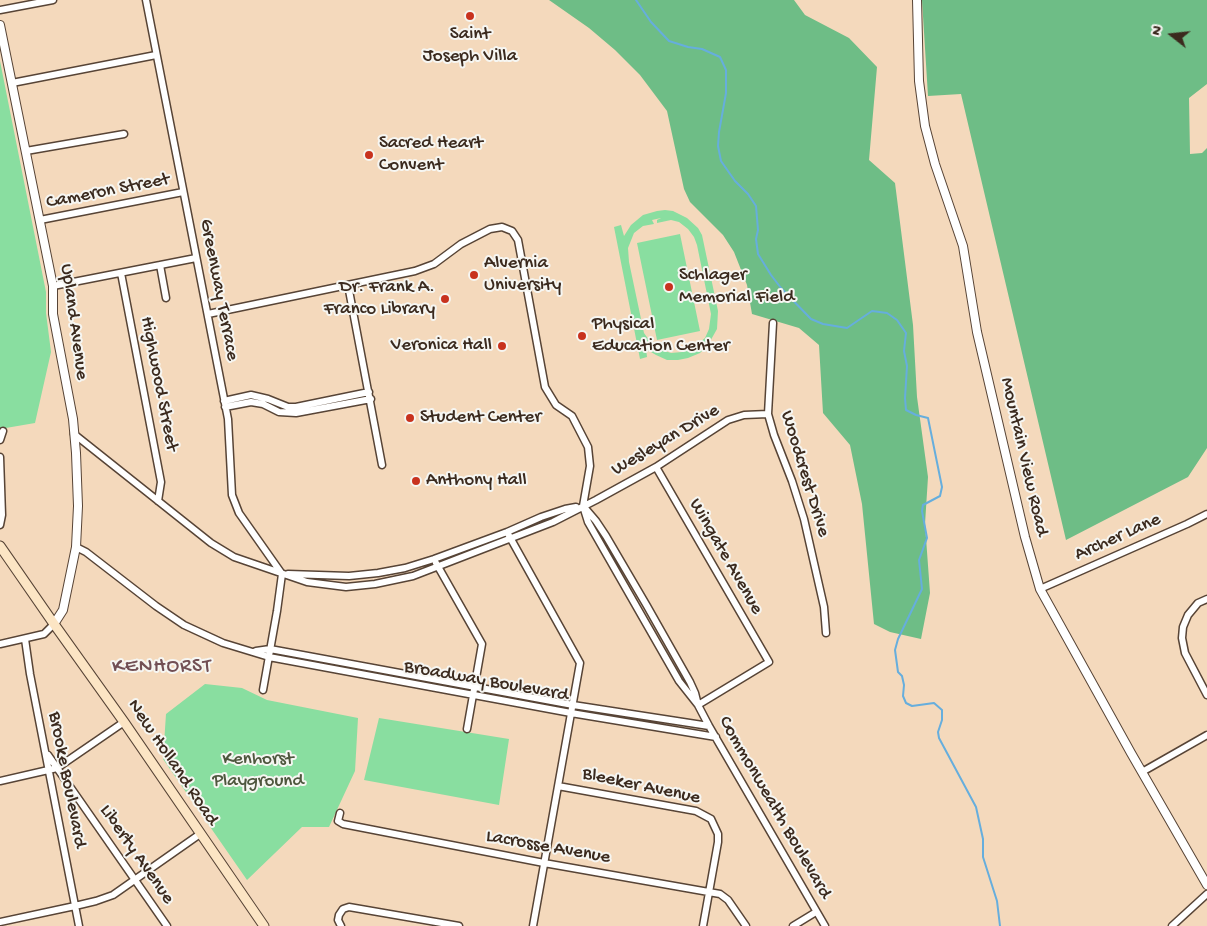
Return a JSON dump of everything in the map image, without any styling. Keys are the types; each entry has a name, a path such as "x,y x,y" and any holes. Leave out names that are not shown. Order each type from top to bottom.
{"main road":[{"name":"New Holland Road","path":"0,546 264,926"}],"street":[{"path":"0,10 53,0"},
{"name":"Greenway Terrace","path":"146,0 229,426 232,496 236,506 282,574"},
{"name":"Mountain View Road","path":"917,0 919,81 925,126 935,164 963,246 977,332 1025,537 1040,589 1207,885"},
{"name":"Upland Avenue","path":"0,25 53,286 53,314 74,434 78,478 76,548 63,610 54,624"},
{"path":"12,82 156,55"},
{"path":"26,151 124,134"},
{"name":"Cameron Street","path":"40,220 183,192"},
{"path":"74,434 211,544 242,560 307,582 346,587 374,584 413,576 565,509 584,506 590,466 588,447 572,416 556,405 545,387 518,240 512,231 507,228 495,227 490,229 461,244 434,264 415,271 208,314"},
{"path":"53,286 196,258"},
{"path":"160,265 166,298"},
{"name":"Highwood Street","path":"121,273 161,482 158,501"},
{"path":"348,285 382,465"},
{"name":"Woodcrest Drive","path":"773,323 768,414 801,507 824,607 826,633"},
{"path":"225,404 251,402 263,404 280,412 296,413 370,395"},
{"name":"Wesleyan Drive","path":"584,506 656,467 728,420 744,415 768,414"},
{"path":"0,440 2,431"},
{"path":"0,456 2,515 0,525"},
{"name":"Wingate Avenue","path":"656,467 769,662 698,705"},
{"name":"Commonwealth Boulevard","path":"584,506 596,521 647,606 690,682 698,705 709,726 825,926"},
{"name":"Archer Lane","path":"1040,589 1207,514"},
{"path":"282,574 363,575 405,568 509,535"},
{"path":"509,535 580,663 533,926"},
{"name":"Broadway Boulevard","path":"76,548 86,552 179,622 205,636 268,657 571,713 716,737"},
{"path":"434,559 482,644 467,729"},
{"path":"263,690 282,574"},
{"path":"1207,599 1198,603 1188,615 1183,627 1182,638 1185,653 1207,695"},
{"path":"0,644 44,634 54,624"},
{"name":"Brooke Boulevard","path":"25,639 30,674 79,926"},
{"name":"Broadway Boulevard","path":"252,651 270,649 573,705 709,726"},
{"path":"0,781 57,768 124,722"},
{"path":"1142,772 1207,735"},
{"name":"Liberty Avenue","path":"45,752 167,926"},
{"name":"Bleeker Avenue","path":"558,786 696,811 711,819 715,825 718,842 708,891"},
{"name":"Lacrosse Avenue","path":"340,813 338,821 342,824 544,863 720,894 728,900 746,926"},
{"path":"0,922 96,901 113,895 200,834"},
{"path":"702,926 708,891"},
{"path":"1172,926 1207,894"},
{"path":"341,926 338,920 339,914 345,908 352,907 459,926"},
{"path":"793,926 816,912"}],"green space":[{"path":"549,0 794,0 805,15 849,38 877,67 869,160 895,183 913,325 917,397 928,477 925,524 930,593 921,639 890,632 874,624 862,504 850,445 823,413 819,345 799,328 752,314 747,285 734,252 723,235 690,202 684,189 667,111 640,75 615,50 589,28"},
{"path":"922,0 1207,0 1207,84 1189,98 1190,154 1202,153 1207,148 1207,448 1188,477 1066,540 961,94 928,96"},
{"path":"0,61 46,292 46,313 51,352 35,423 0,429"},
{"path":"657,211 673,211 687,218 698,228 702,235 718,311 717,329 708,345 700,353 678,360 667,360 646,349 647,357 640,359 614,227 621,225 624,236 631,225 643,215","holes":["661,218 657,220 657,223 671,220 679,222 694,237 711,314 709,329 705,338 693,348 682,352 671,353 659,349 644,333 629,262 628,248 634,233 643,226 654,224 652,220"]},
{"name":"Schlager Memorial Field","path":"680,234 700,331 657,340 637,243"},
{"name":"Kenhorst Playground","path":"205,684 242,688 267,700 358,718 355,771 329,827 302,827 247,880 163,759 166,714"},
{"path":"379,718 509,739 499,805 364,780"}],"waterway":[{"path":"636,0 651,22 669,41 702,49 720,57 726,70 726,93 718,146 721,161 756,206 758,254 781,288 811,319 823,324 847,328 872,311 887,313 897,320 906,333 904,351 907,366 906,410 928,418 942,487 940,496 923,505 922,511 927,538 919,560 922,589 898,639 895,650 898,672 902,676 904,685 903,696 906,703 912,706 934,703 942,710 942,720 938,732 939,738 976,807 983,839 983,857 997,901 1000,926"}],"place":[{"name":"Saint Joseph Villa","path":"470,16"},
{"name":"Sacred Heart Convent","path":"369,155"},
{"name":"Alvernia University","path":"474,275"},
{"name":"Schlager Memorial Field","path":"669,287"},
{"name":"Dr. Frank A. Franco Library","path":"445,299"},
{"name":"Physical Education Center","path":"582,336"},
{"name":"Veronica Hall","path":"502,346"},
{"name":"Student Center","path":"410,418"},
{"name":"Anthony Hall","path":"416,481"}],"district":[{"name":"KENHORST","path":"162,668"}]}
